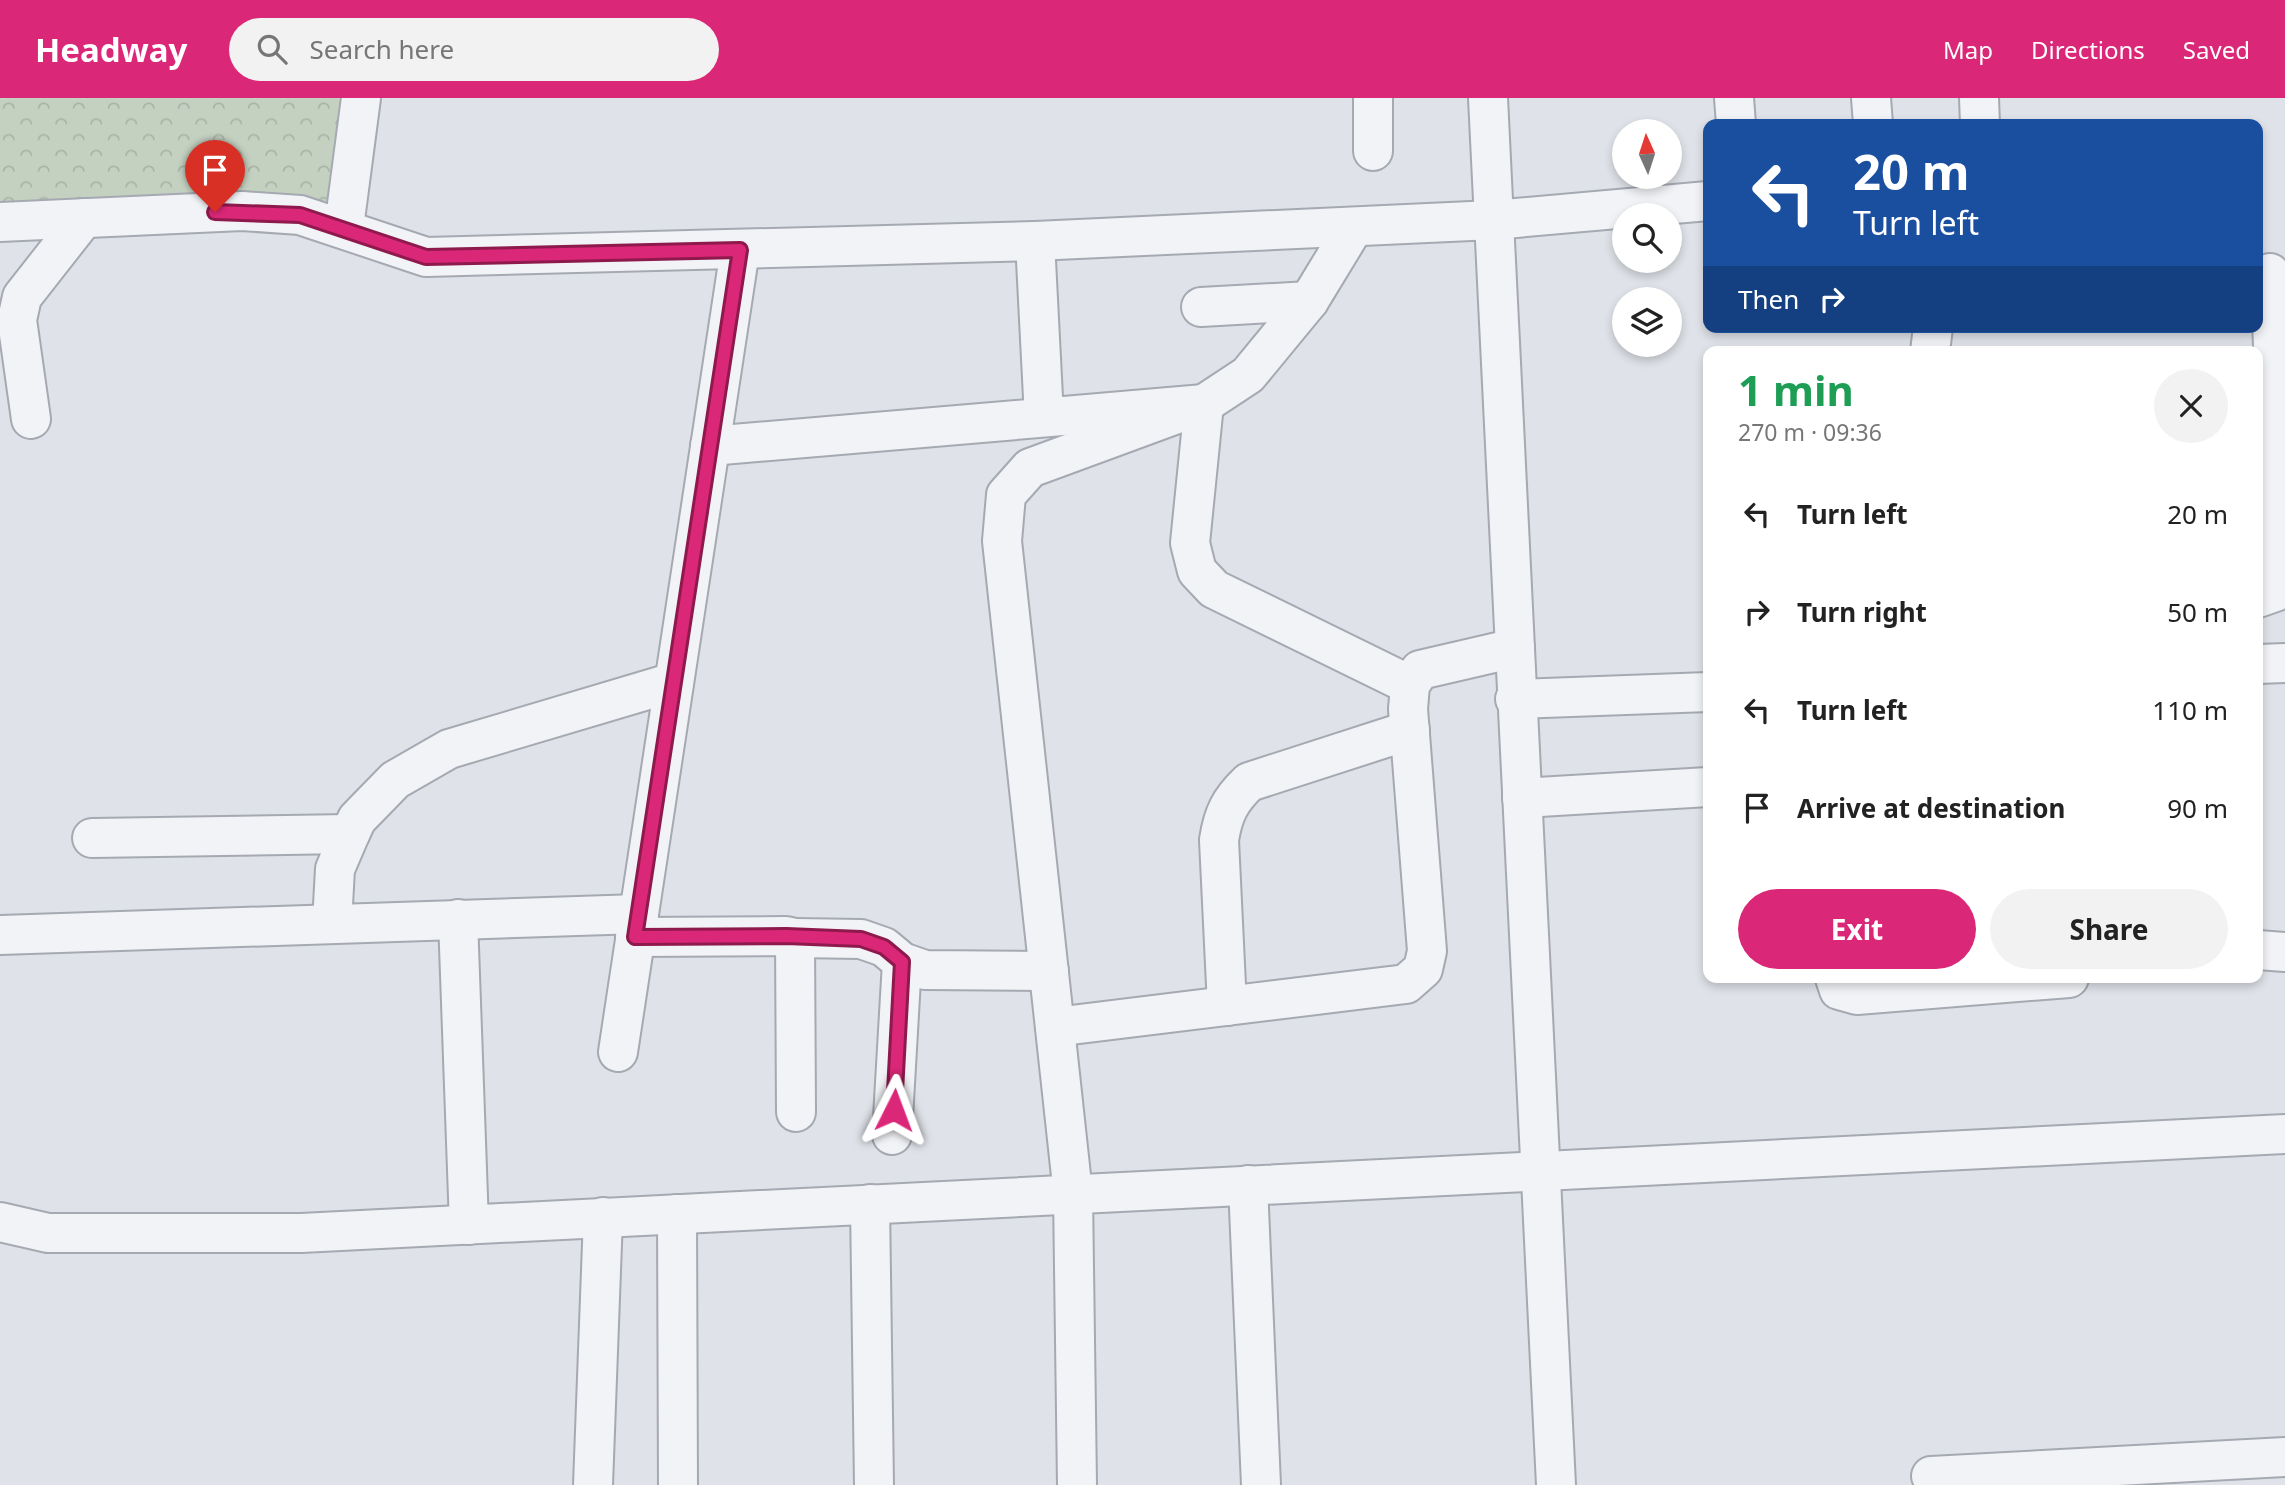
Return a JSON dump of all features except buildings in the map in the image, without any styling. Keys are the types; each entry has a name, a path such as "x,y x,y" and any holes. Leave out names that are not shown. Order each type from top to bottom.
{"street":[{"path":"344,227 361,98"},
{"path":"1373,98 1373,151"},
{"path":"1488,98 1515,648 1515,699 1556,1485"},
{"path":"1734,98 1736,119"},
{"path":"1871,98 1873,119"},
{"path":"1979,98 1980,119"},
{"path":"0,222 242,211 300,215 344,227 384,246 426,257 1035,241 1493,220 1703,201"},
{"path":"31,419 17,320 22,297 84,218"},
{"path":"1077,1485 1073,1194 1002,541 1006,495 1030,468 1204,404 1248,375 1309,301 1354,227"},
{"path":"1035,241 1044,418"},
{"path":"618,1052 740,250"},
{"path":"2263,596 2275,592 2282,565 2271,273"},
{"path":"1201,307 1309,301"},
{"path":"1204,404 1191,543 1197,571 1214,589 1410,685"},
{"path":"710,446 1204,404"},
{"path":"1055,1027 1406,984 1423,969 1427,951 1410,730 1410,685 1420,670 1515,648"},
{"path":"2263,664 2285,663"},
{"path":"332,923 335,869 350,834 357,819 395,780 449,749 674,682"},
{"path":"1515,699 1703,692"},
{"path":"1227,1006 1219,840 1222,817 1232,799 1249,782 1410,730"},
{"path":"1522,798 1703,787"},
{"path":"92,838 350,834"},
{"path":"0,935 458,919 637,925 795,938 861,939 884,947 902,962 925,970 1049,971"},
{"path":"458,919 469,1224"},
{"path":"795,938 796,1112"},
{"path":"2263,950 2285,952"},
{"path":"892,1135 902,962"},
{"path":"1837,983 1839,990 1857,995 2007,983"},
{"path":"0,1222 62,1233 300,1233 2285,1134"},
{"path":"1248,1185 1261,1485"},
{"path":"870,1204 874,1485"},
{"path":"677,1214 678,1485"},
{"path":"593,1485 603,1217"},
{"path":"1931,1476 2236,1473 2285,1457"}],"green space":[{"path":"0,98 361,98 344,227 0,222"}],"route":[{"path":"215,212 300,215 344,227 384,246 426,257 740,250 635,937 786,936 861,939 884,947 902,962 894,1110"}]}
